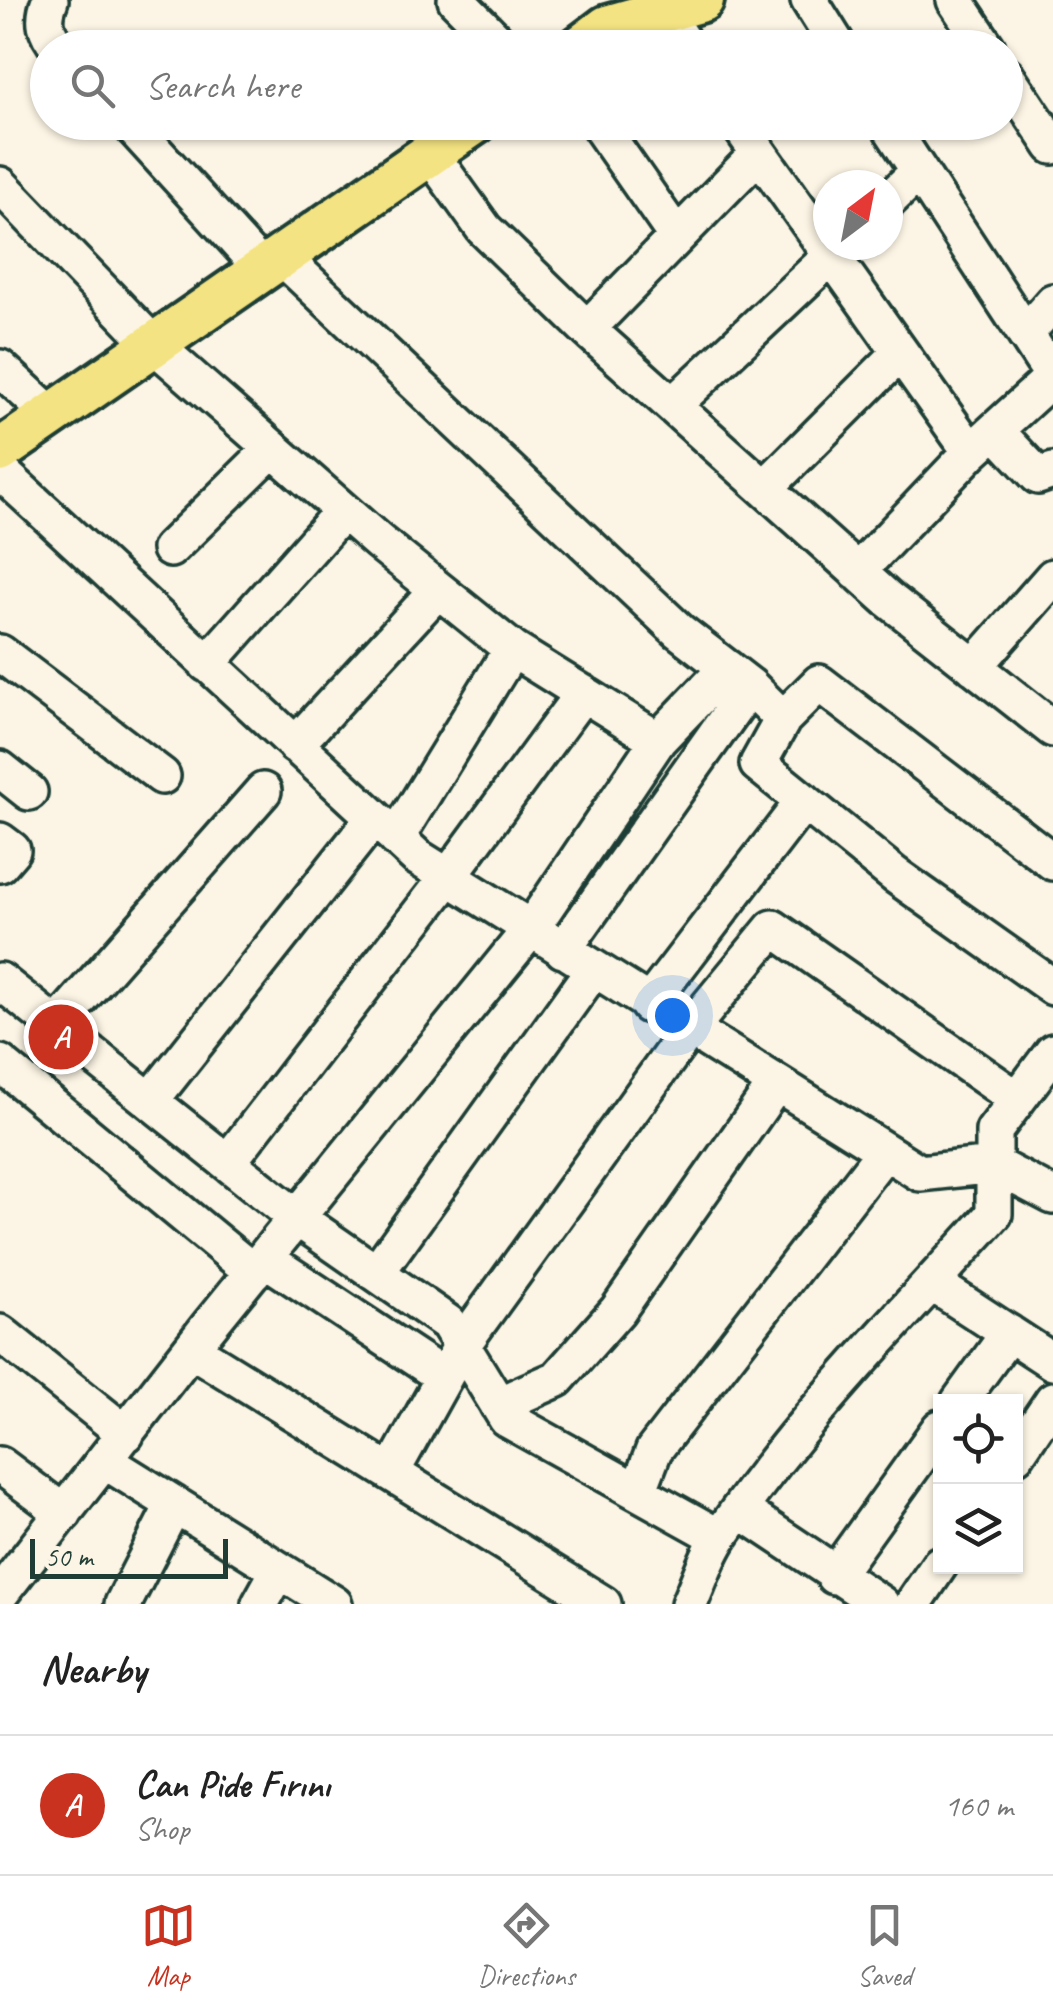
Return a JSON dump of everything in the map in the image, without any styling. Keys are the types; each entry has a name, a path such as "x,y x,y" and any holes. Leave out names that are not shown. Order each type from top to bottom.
{"main road":[{"path":"603,30 647,8"},
{"path":"0,451 453,140"}],"street":[{"path":"46,30 50,0"},
{"path":"456,0 486,30"},
{"path":"810,0 828,30"},
{"path":"955,0 975,30"},
{"path":"647,8 669,30"},
{"path":"1023,101 1053,146"},
{"path":"146,140 274,265 783,719"},
{"path":"610,140 677,236"},
{"path":"749,140 813,221"},
{"path":"857,572 983,441 1053,377 898,140"},
{"path":"586,329 758,154"},
{"path":"432,156 484,229 586,329 857,572 1053,729"},
{"path":"903,186 918,172"},
{"path":"0,186 152,343 344,512 512,649 658,740"},
{"path":"673,404 826,260"},
{"path":"843,260 900,353 983,441 1038,476 1053,471"},
{"path":"1025,334 1053,302"},
{"path":"765,488 900,353"},
{"path":"0,368 52,416"},
{"path":"170,549 272,448"},
{"path":"0,472 385,828 448,877 648,1006 920,1173 994,1165 1053,1196"},
{"path":"207,664 344,512"},
{"path":"974,667 1053,578"},
{"path":"294,745 438,590"},
{"path":"151,1100 385,828 512,649"},
{"path":"0,652 162,776"},
{"path":"0,1594 258,1265 530,930 658,740 738,677"},
{"path":"563,950 738,677"},
{"path":"1053,862 819,684 783,719 758,764 896,875 1053,987"},
{"path":"228,1162 448,877 583,694"},
{"path":"0,769 30,792"},
{"path":"57,1026 262,790"},
{"path":"648,1006 804,801"},
{"path":"0,842 12,850 0,864"},
{"path":"392,1473 462,1346 688,1030 773,928 1018,1099"},
{"path":"376,1274 592,970"},
{"path":"0,981 297,1218 448,1324 507,1419 638,1492 729,1524 834,1576 880,1604"},
{"path":"689,1604 729,1524 835,1389 994,1214 994,1131 1053,1052"},
{"path":"0,1063 258,1265 444,1377"},
{"path":"498,1406 557,1379 618,1310 776,1084"},
{"path":"638,1492 654,1450 884,1151"},
{"path":"932,1283 1053,1362"},
{"path":"966,1394 1008,1333"},
{"path":"0,1334 174,1504 334,1604"},
{"path":"191,1349 603,1604"},
{"path":"1023,1445 1053,1400"},
{"path":"834,1576 933,1438"},
{"path":"0,1465 64,1513"},
{"path":"123,1604 174,1504"},
{"path":"260,1604 278,1570"},
{"path":"913,1604 933,1574"}],"place":[{"name":"Can Pide Fırını","path":"61,1037"}]}
